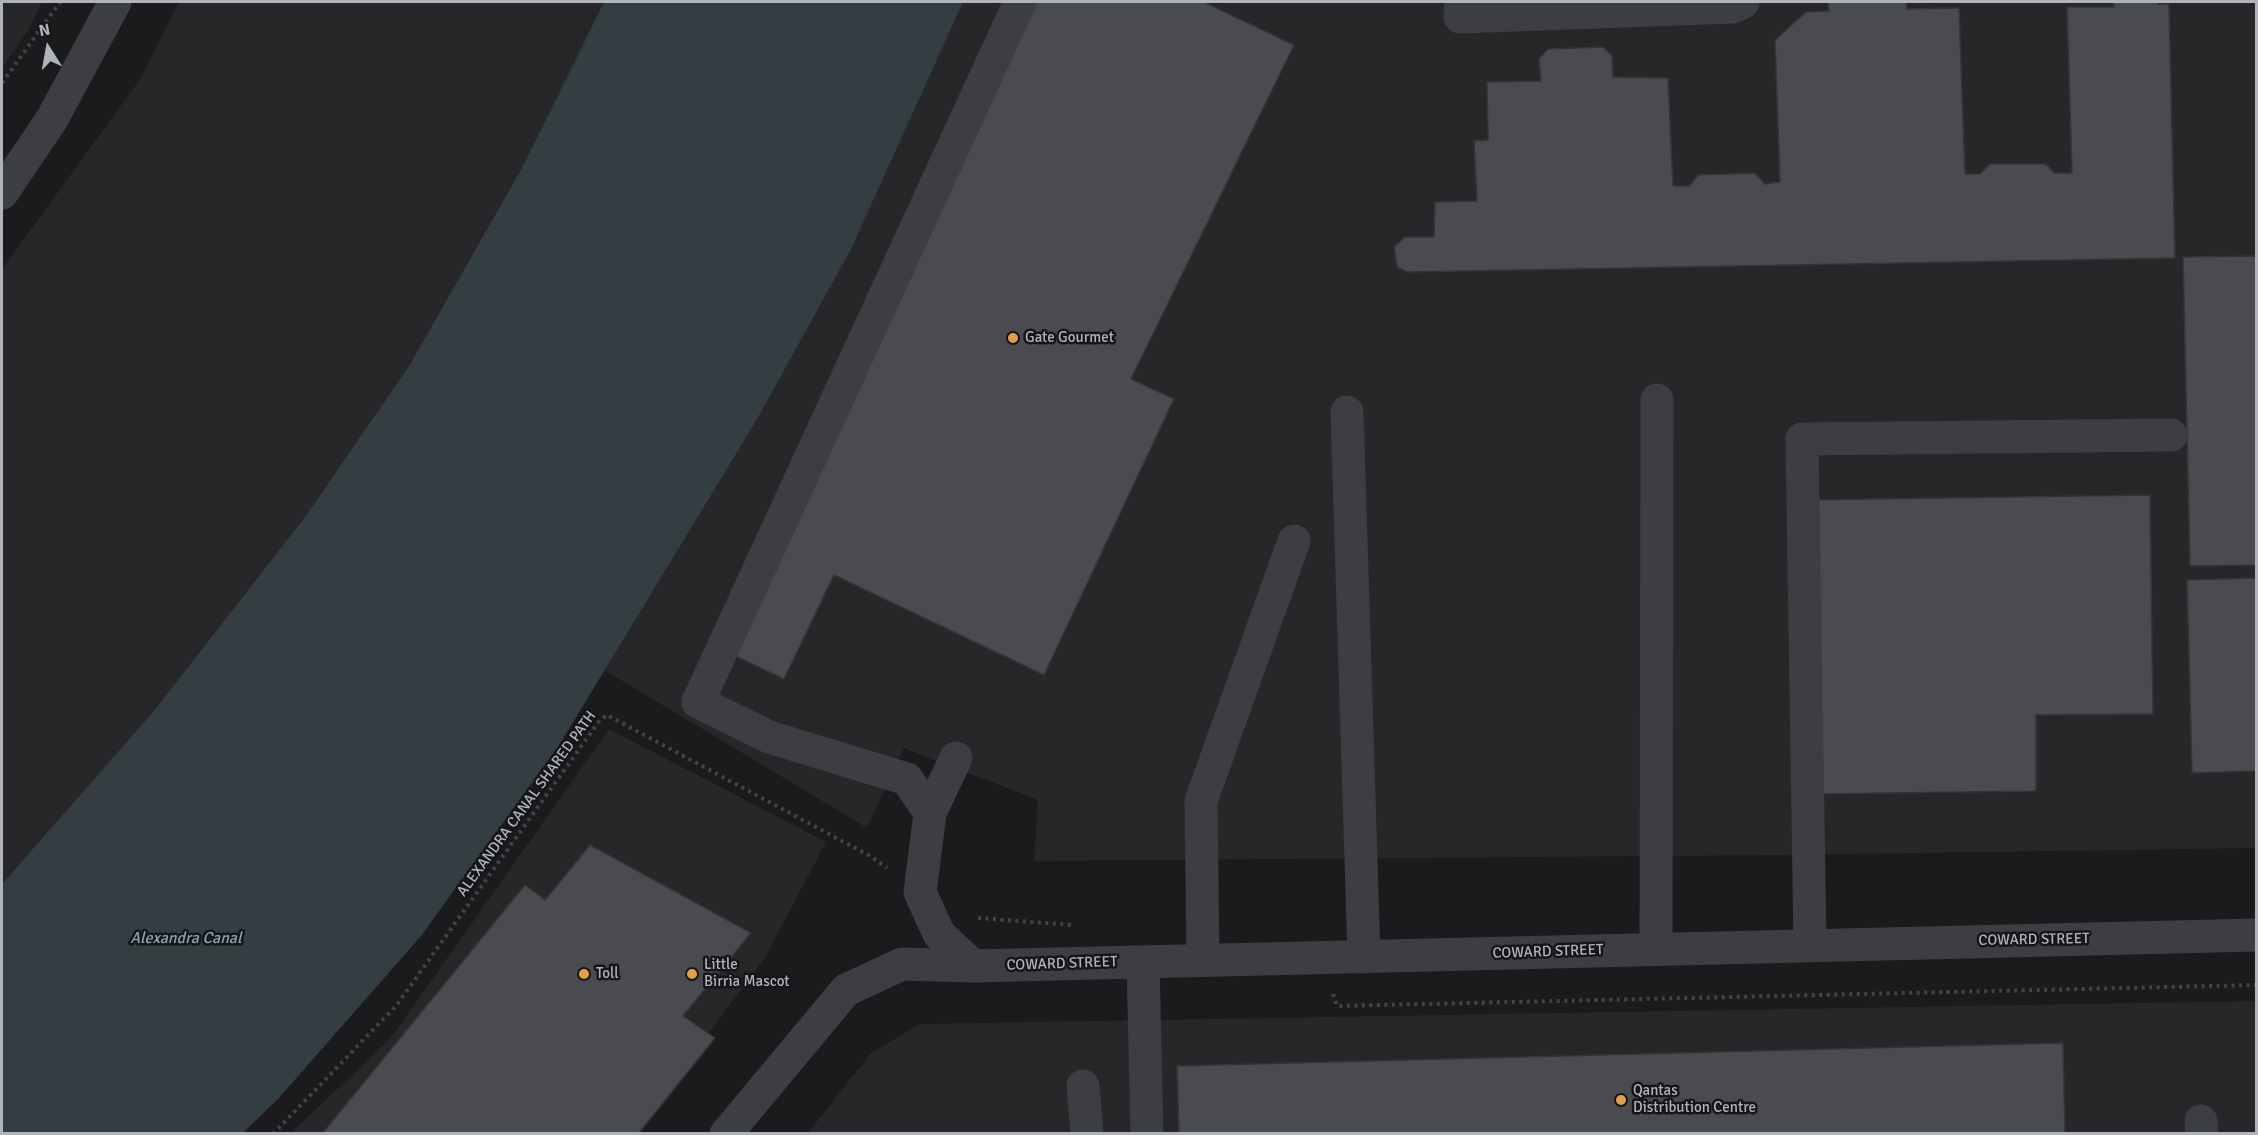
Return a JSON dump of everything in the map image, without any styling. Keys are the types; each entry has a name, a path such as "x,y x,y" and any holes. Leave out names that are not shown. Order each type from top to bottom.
{"street":[{"path":"2,193 52,119 115,2"},
{"path":"930,813 907,779 769,737 698,702 1020,2"},
{"path":"1461,2 1460,16 1733,7 1743,2"},
{"path":"1656,949 1657,400"},
{"path":"1347,412 1364,957"},
{"path":"1810,945 1802,439 2171,435"},
{"path":"1203,960 1201,801 1294,541"},
{"path":"956,758 930,813 920,892 939,934 973,966"},
{"name":"COWARD STREET","path":"726,1134 846,990 902,964 973,966 2256,935"},
{"path":"1143,962 1147,1134"},
{"path":"1083,1086 1087,1134"}],"path":[{"path":"2,84 60,2"},
{"name":"ALEXANDRA CANAL SHARED PATH","path":"273,1134 396,1006 600,720 607,715 870,856"},
{"path":"980,919 1079,925"},
{"path":"1337,1006 2256,985"}],"shaded area":[{"path":"2,2 42,2 28,31 2,68"},
{"path":"179,2 604,2 522,168 409,366 305,517 153,712 2,884 2,269 141,78"},
{"path":"960,2 2256,2 2256,848 1783,855 1034,861 1038,800 904,748 867,828 604,670 756,421"},
{"name":"Toll","path":"609,729 826,842 766,956 635,1133 290,1134 390,1039"},
{"path":"2256,1001 2256,1133 807,1134 870,1054 919,1024"}],"water":[{"name":"Alexandra Canal","path":"604,2 963,2 851,249 756,421 558,747 421,936 278,1099 243,1133 2,1133 2,884 153,712 305,517 409,366 522,168"}],"building":[{"name":"Gate Gourmet","path":"1036,2 1204,2 1294,45 1131,379 1174,399 1044,675 834,575 784,679 727,652"},
{"path":"1828,2 1906,2 1907,9 1959,8 1965,174 1980,174 1990,164 2046,164 2054,173 2072,173 2067,7 2114,7 2113,2 2169,4 2175,258 1407,272 1397,267 1394,247 1405,237 1434,237 1435,202 1477,201 1474,141 1488,140 1487,82 1541,81 1539,59 1548,49 1603,47 1612,56 1613,77 1668,78 1673,186 1689,186 1698,175 1755,173 1765,184 1780,182 1775,40 1806,12 1829,11"},
{"path":"2256,256 2256,565 2190,566 2183,257"},
{"path":"2150,495 2153,714 2036,715 2036,791 1813,794 1809,500"},
{"path":"2256,578 2256,771 2192,773 2187,580"},
{"name":"Toll","path":"590,845 751,933 683,1016 715,1038 638,1134 322,1134 525,885 545,900"},
{"name":"Qantas Distribution Centre","path":"2063,1043 2065,1134 1179,1134 1177,1066"}],"place":[{"name":"Gate Gourmet","path":"1013,338"},
{"name":"Toll","path":"584,974"},
{"name":"Little Birria Mascot","path":"692,974"},
{"name":"Qantas Distribution Centre","path":"1621,1100"}]}
